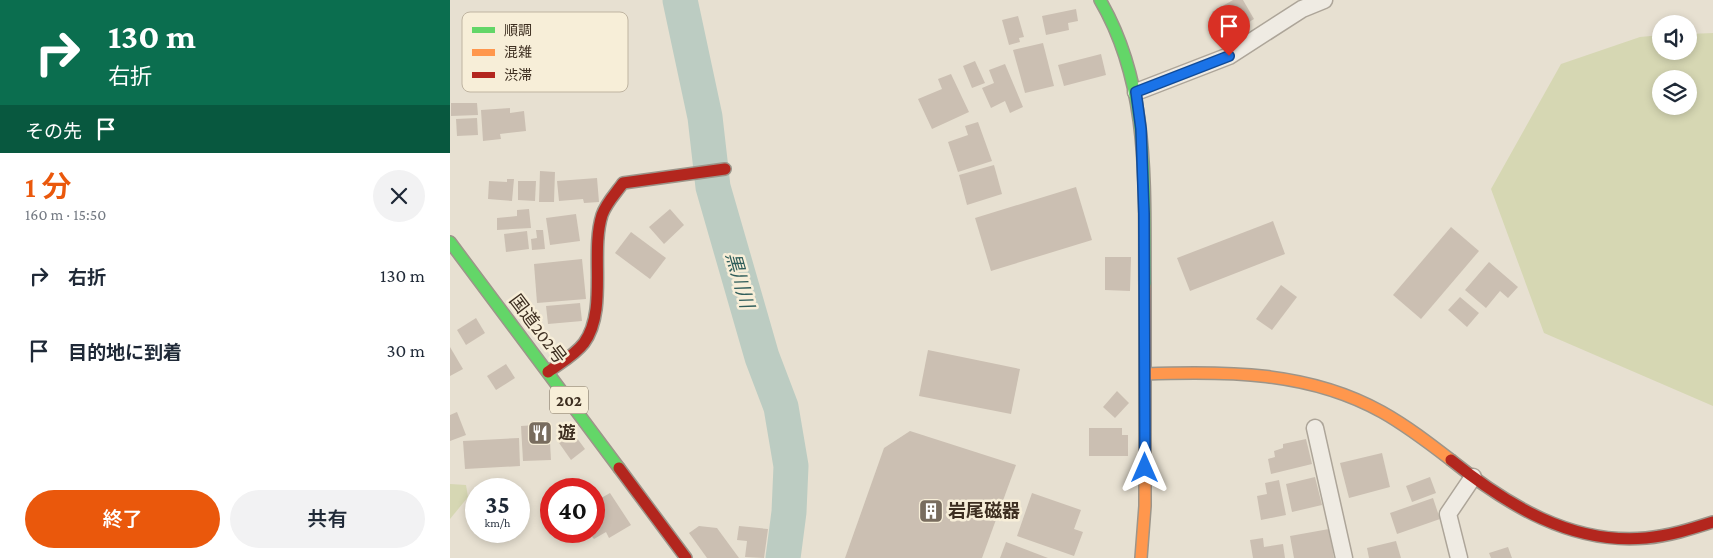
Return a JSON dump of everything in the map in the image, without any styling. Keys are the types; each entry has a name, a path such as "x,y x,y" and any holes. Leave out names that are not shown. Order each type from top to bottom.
{"main road":[{"path":"1100,0 1116,32 1136,92 1141,129 1144,214 1145,374 1145,506 1142,558"},
{"path":"548,372 584,343 590,331 594,316 596,263 601,216 623,183 724,169"},
{"name":"国道202号","path":"450,242 686,558"},
{"path":"1145,374 1229,372 1288,379 1367,404 1408,427 1473,477 1529,515 1580,537 1616,542 1656,540 1690,532 1713,522"}],"street":[{"path":"1136,92 1229,56 1302,9 1324,0"},
{"path":"1315,428 1344,558"},
{"path":"1459,558 1448,514 1473,477"}],"green space":[{"path":"1713,33 1713,406 1544,333 1491,189 1561,64 1640,37 1652,36 1652,60 1697,60 1697,34"},
{"path":"450,484 465,485 465,501 450,519"}],"building":[{"path":"1233,0 1243,0 1254,19 1226,36 1212,12"},
{"path":"1076,9 1078,21 1068,23 1069,30 1046,35 1042,16"},
{"path":"1018,16 1024,37 1019,38 1020,42 1009,45 1002,20"},
{"path":"1043,43 1054,86 1025,93 1013,50"},
{"path":"1101,54 1106,75 1064,86 1058,65"},
{"path":"975,61 985,83 972,88 963,66"},
{"path":"1005,64 1023,107 1010,113 1005,101 991,108 982,88 994,83 989,70"},
{"path":"951,74 969,112 932,129 918,99 942,89 938,79"},
{"path":"451,103 477,103 478,115 451,116"},
{"path":"510,108 510,113 524,111 526,131 500,134 501,139 483,141 481,110"},
{"path":"477,118 478,135 457,136 456,119"},
{"path":"978,122 992,161 958,172 948,142 968,135 965,126"},
{"path":"994,165 1002,194 967,205 959,175"},
{"path":"540,171 555,172 554,202 539,202"},
{"path":"597,178 599,202 584,203 583,199 559,201 557,181"},
{"path":"507,179 514,179 512,201 488,199 489,181 507,182"},
{"path":"518,181 536,181 535,201 518,200"},
{"path":"1076,187 1092,240 991,271 975,218"},
{"path":"529,209 531,228 497,230 497,218 517,216 517,210"},
{"path":"670,209 684,225 664,244 649,227"},
{"path":"576,214 580,241 550,245 546,218"},
{"path":"1273,221 1285,254 1190,291 1177,258"},
{"path":"1451,227 1479,251 1421,319 1393,295"},
{"path":"536,230 543,230 545,249 532,250 531,239 537,238"},
{"path":"527,231 529,249 506,252 504,234"},
{"path":"631,232 666,258 650,279 615,253"},
{"path":"1105,257 1131,257 1130,291 1105,290"},
{"path":"582,259 586,299 537,303 534,264"},
{"path":"1489,262 1518,287 1508,298 1500,291 1486,308 1465,290"},
{"path":"1281,285 1297,297 1272,330 1256,319"},
{"path":"1460,297 1479,313 1467,327 1448,310"},
{"path":"580,303 582,321 548,324 546,306"},
{"path":"476,318 485,333 466,345 457,330"},
{"path":"450,347 463,369 450,376"},
{"path":"928,350 1020,369 1011,414 919,396"},
{"path":"506,364 515,378 496,390 487,376"},
{"path":"1117,391 1129,403 1115,418 1103,407"},
{"path":"457,412 466,435 450,441 450,415"},
{"path":"549,424 551,460 523,461 521,426"},
{"path":"1089,428 1122,428 1122,435 1128,435 1128,456 1089,456"},
{"path":"571,430 585,449 571,460 557,440"},
{"name":"岩尾磁器","path":"910,431 1016,465 982,558 845,558 884,448"},
{"path":"519,438 520,466 465,469 463,441"},
{"path":"1306,439 1312,464 1271,474 1268,459 1275,457 1274,451 1283,448 1283,444"},
{"path":"1382,453 1390,487 1349,498 1340,463"},
{"path":"1315,477 1322,505 1292,512 1286,484"},
{"path":"1430,477 1436,493 1412,502 1406,486"},
{"path":"1279,480 1286,515 1261,520 1257,496 1267,494 1265,483"},
{"path":"610,493 631,525 609,538 605,533 605,496"},
{"path":"1032,493 1081,510 1074,529 1083,532 1074,556 1017,536"},
{"path":"1433,498 1440,519 1397,534 1390,513"},
{"path":"699,526 717,528 739,558 707,558 689,533"},
{"path":"739,526 768,529 764,558 745,557 747,541 737,540"},
{"path":"1329,529 1334,558 1294,558 1290,536"},
{"path":"1263,538 1264,547 1283,544 1285,558 1253,558 1250,540"},
{"path":"1396,541 1401,558 1369,558 1367,548"},
{"name":"岩尾磁器","path":"1006,542 1048,558 1000,558"},
{"path":"1508,547 1512,558 1491,558 1489,553"}],"waterway":[{"name":"黒川川","path":"680,0 705,117 713,187 762,357 781,407 791,466 789,512 783,558"}],"traffic: fast":[{"path":"1100,0 1117,33 1136,103 1144,175 1145,286"},
{"path":"450,242 619,468"}],"traffic: slow":[{"path":"1141,558 1145,506 1145,286"},
{"path":"1145,374 1206,373 1266,376 1326,388 1354,398 1382,412 1451,460"}],"traffic: jam":[{"path":"548,372 572,355 584,343 591,330 597,298 598,246 602,215 623,183 725,169"},
{"path":"1451,460 1472,477 1518,506 1567,528 1592,535 1619,539 1646,538 1672,534 1713,522"},
{"path":"619,468 686,558"}],"place":[{"name":"遊","path":"540,433"},
{"name":"岩尾磁器","path":"931,511"}],"route":[{"path":"1145,468 1144,214 1141,129 1136,92 1229,56"}]}
